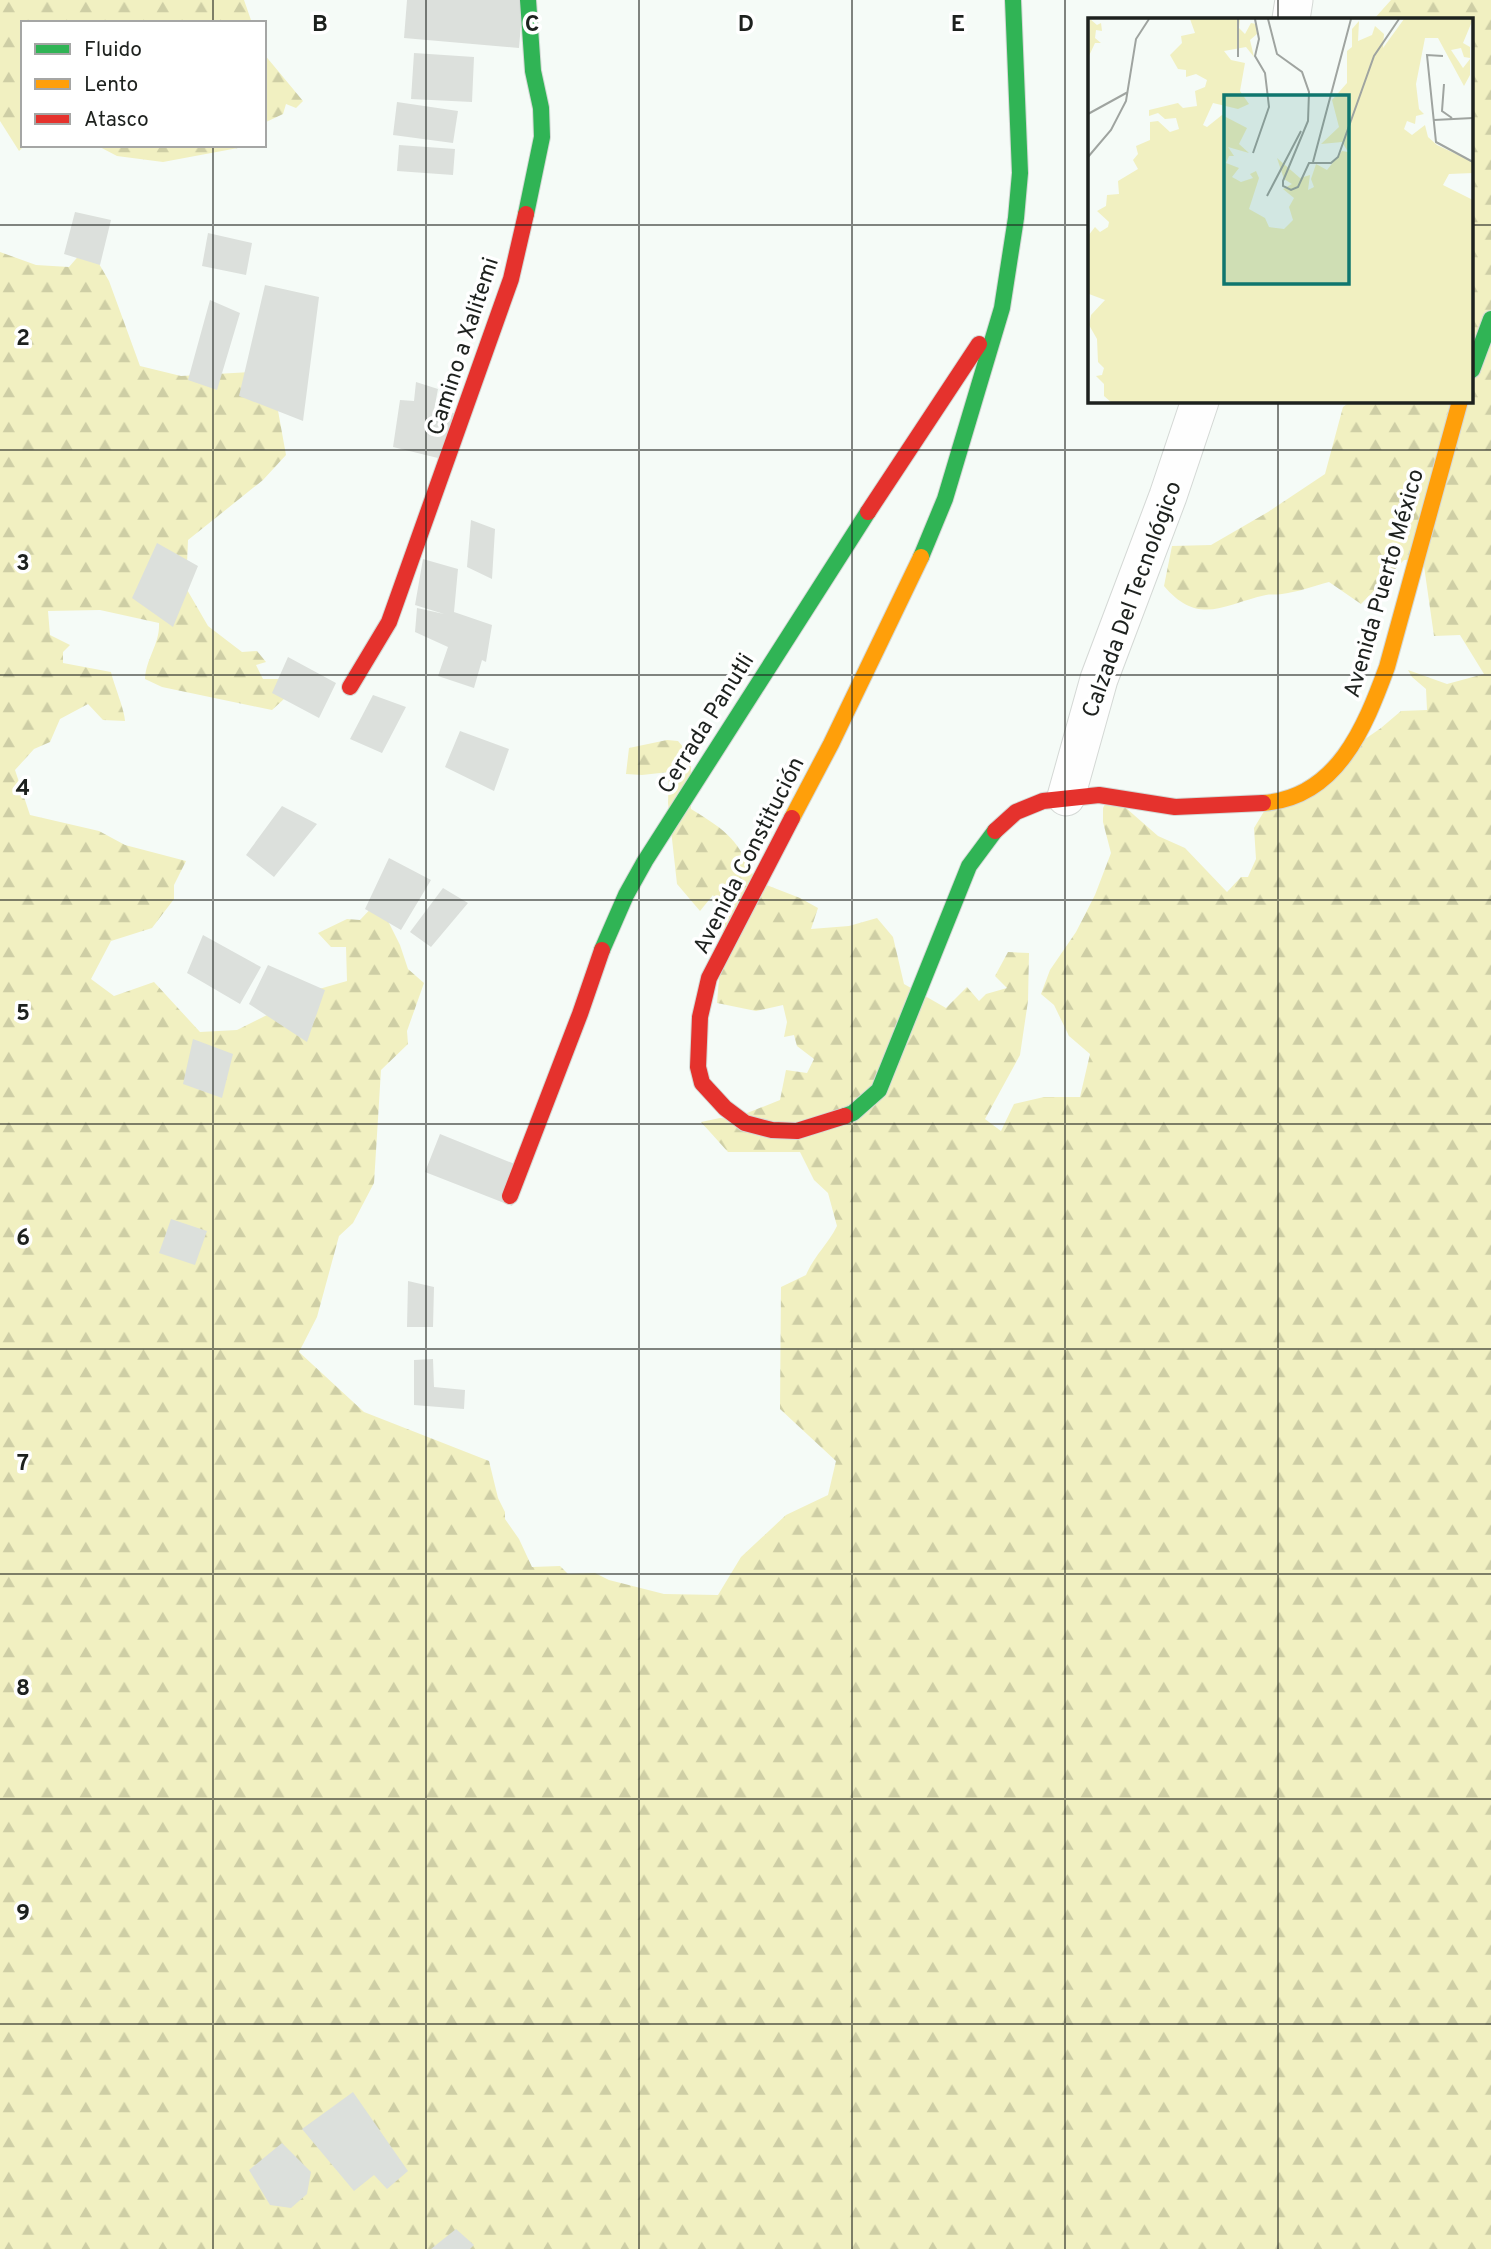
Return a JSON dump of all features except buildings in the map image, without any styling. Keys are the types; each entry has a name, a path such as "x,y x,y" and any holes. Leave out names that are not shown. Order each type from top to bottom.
{"main road":[{"name":"Camino a Xalitemi","path":"350,687 389,622 456,440 511,279 535,177 541,137 541,108 533,71 527,0"},
{"name":"Avenida Constitución","path":"1013,0 1020,173 1002,308 945,499 931,537 831,744 709,978 700,1017 698,1067 702,1083 725,1108 746,1123 772,1130 797,1131 853,1113 878,1090 969,866 991,835 1016,812 1044,800 1099,795 1175,807"},
{"name":"Cerrada Panutli","path":"510,1196 580,1014 599,956 626,894 861,522 1002,308"},
{"path":"1474,365 1491,319"},
{"name":"Avenida Puerto México","path":"1175,807 1278,802 1308,790 1337,768 1357,739 1374,704 1387,667 1460,402"}],"street":[{"path":"1291,18 1294,0"},
{"name":"Calzada Del Tecnológico","path":"1066,797 1099,679 1168,496 1200,402"}],"green space":[{"path":"0,0 244,0 251,21 21,21 23,147 19,151 0,121"},
{"path":"1391,0 1491,0 1491,2249 0,2249 0,252 36,265 69,267 88,245 109,281 140,366 181,376 251,372 275,394 286,455 263,480 188,540 186,588 208,626 242,652 257,651 266,662 256,665 263,679 283,679 297,687 272,710 162,687 145,679 159,623 100,610 48,611 50,635 70,645 63,652 63,663 111,672 125,721 103,720 88,704 60,719 50,742 34,749 15,770 30,815 99,831 125,845 186,861 174,885 174,899 152,928 111,941 91,979 114,996 154,982 200,1032 237,1030 319,989 347,981 346,947 331,947 318,933 347,919 360,920 378,901 400,945 408,969 424,983 407,1031 408,1044 381,1070 374,1183 353,1223 339,1236 317,1317 299,1352 364,1412 489,1461 505,1519 519,1539 532,1567 560,1566 568,1574 595,1573 609,1580 664,1594 718,1595 741,1557 786,1515 828,1495 836,1461 780,1409 781,1287 806,1275 837,1226 828,1193 814,1180 800,1152 728,1152 701,1122 720,1118 732,1119 780,1100 786,1070 807,1073 814,1059 797,1046 794,1035 784,1037 787,1022 783,1005 756,1011 717,1003 724,919 713,895 700,911 677,884 668,803 669,772 626,774 629,748 667,740 678,741 691,756 691,809 731,838 756,881 818,908 811,929 849,926 877,918 893,937 904,984 946,1008 967,987 979,1001 986,994 1007,988 995,976 1008,952 1029,953 1028,1001 1020,1055 985,1119 1001,1131 1014,1104 1044,1097 1080,1097 1090,1054 1069,1036 1054,1005 1041,994 1050,970 1076,932 1095,895 1111,853 1103,822 1103,808 1110,794 1158,836 1185,848 1227,892 1241,877 1248,877 1256,859 1254,828 1266,808 1381,728 1401,711 1427,710 1426,689 1408,670 1447,684 1484,674 1460,635 1434,636 1423,559 1404,560 1361,604 1329,582 1224,607 1201,609 1177,599 1164,586 1172,546 1211,545 1268,512 1325,474 1343,407 1350,402 1474,402 1474,18 1375,18"},
{"path":"266,56 303,101 296,108 286,104 283,114 266,122"},
{"path":"100,147 243,147 163,162 117,156"}],"traffic: fast":[{"path":"526,214 542,137 541,108 533,71 528,0"},
{"path":"921,557 945,499 1002,308 1020,173 1013,0"},
{"path":"1474,365 1491,319"},
{"path":"602,950 626,895 645,861 868,512"},
{"path":"845,1116 853,1113 879,1090 969,866 995,831"}],"traffic: slow":[{"path":"1263,803 1289,798 1310,788 1329,774 1358,735 1369,713 1387,667 1460,402"},
{"path":"792,818 831,744 921,557"}],"traffic: jam":[{"path":"350,687 389,622 511,279 526,214"},
{"path":"868,512 979,344"},
{"path":"995,831 1016,812 1043,801 1099,795 1175,807 1263,803"},
{"path":"792,818 709,978 700,1017 698,1067 702,1083 725,1108 745,1123 772,1130 797,1131 845,1116"},
{"path":"510,1196 602,950"}]}
